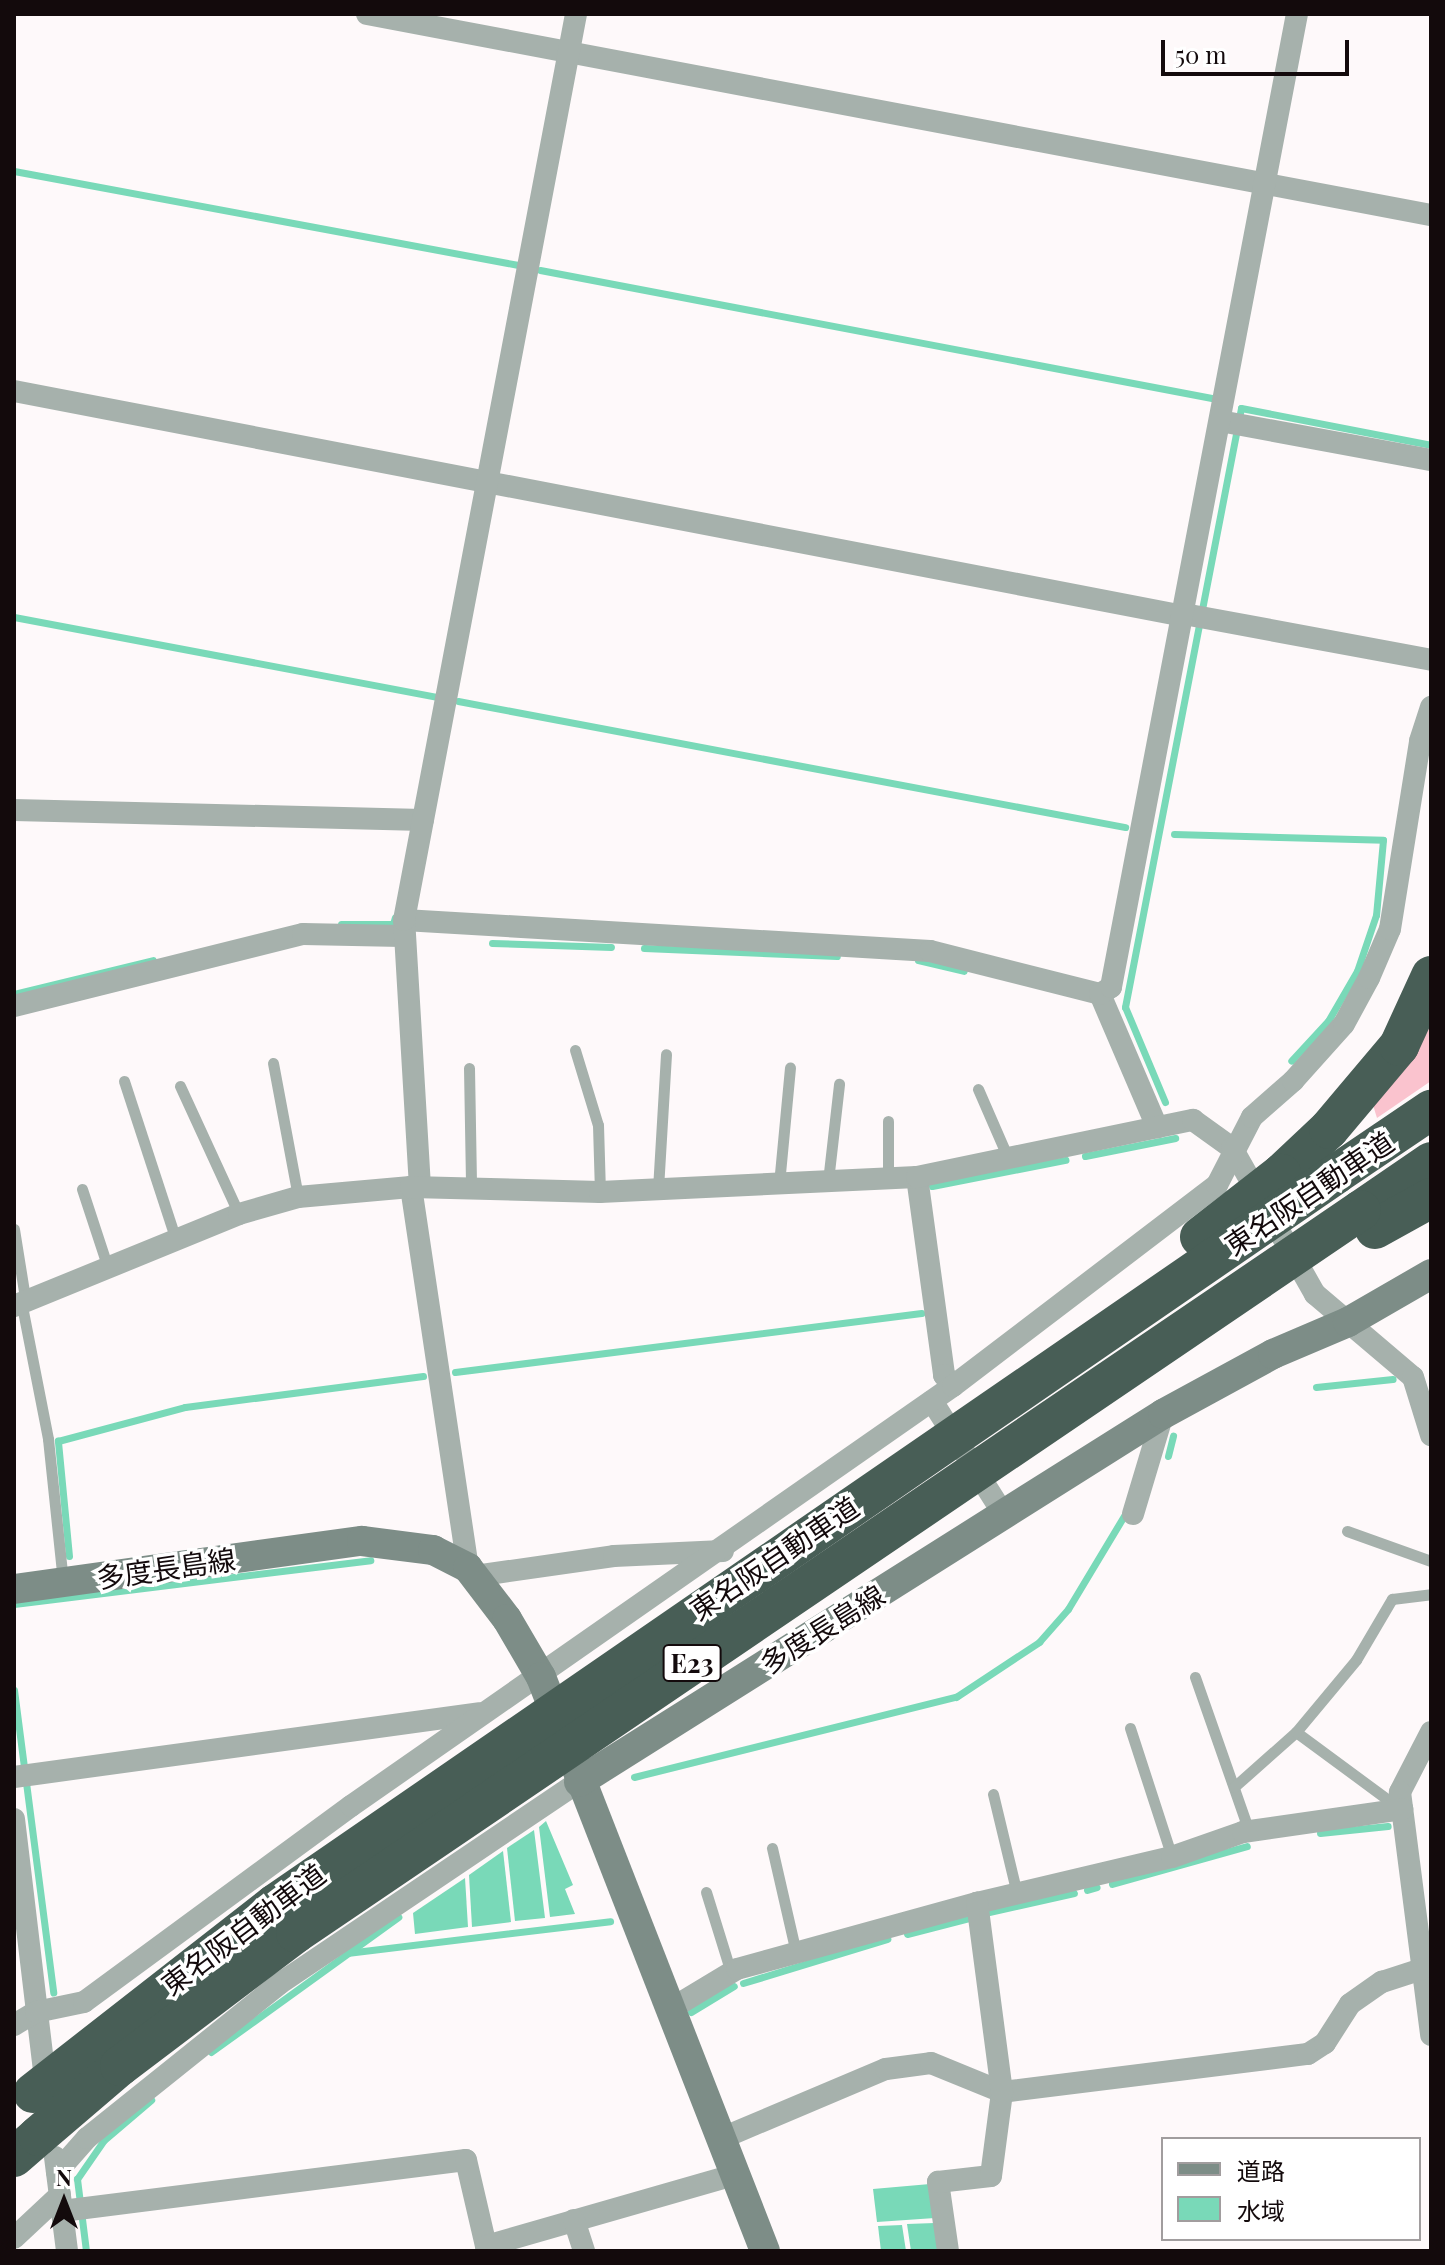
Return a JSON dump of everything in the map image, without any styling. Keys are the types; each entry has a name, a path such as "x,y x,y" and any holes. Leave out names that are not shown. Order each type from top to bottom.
{"highway":[{"path":"844,1509 1281,1174 1329,1129 1399,1046 1431,976"},
{"name":"東名阪自動車道","path":"25,2124 275,1904 844,1509 1431,1110"},
{"name":"東名阪自動車道","path":"25,2124 120,2066 296,1933 867,1544 957,1499 1288,1279 1368,1219 1431,1162"},
{"path":"1368,1219 1431,1198"}],"main road":[{"name":"多度長島線","path":"14,1589 362,1541 433,1550 472,1572 541,1677 579,1782 1163,1414 1273,1354 1348,1322 1431,1274"},
{"path":"579,1782 765,2251"}],"street":[{"path":"367,14 1431,215"},
{"path":"576,14 403,928 415,1187 472,1572 614,1556 723,1551"},
{"path":"14,1006 303,934 403,928 930,951 1100,994 1111,987 1223,421 1297,14"},
{"path":"14,391 1431,660"},
{"path":"1223,421 1431,460"},
{"path":"14,2025 36,2012 84,2002 486,1712 723,1551 953,1386 1217,1185 1232,1148 1252,1117 1293,1081 1344,1024 1369,978 1390,929 1420,741 1431,707"},
{"path":"14,810 423,820"},
{"path":"1100,994 1157,1127"},
{"path":"21,1305 239,1214 298,1197 415,1187 600,1192 917,1177 1193,1120 1232,1148 1315,1294 1413,1377 1425,1394 1431,1435"},
{"path":"917,1177 944,1375 953,1386"},
{"path":"932,1401 1004,1515"},
{"path":"1133,1514 1163,1414"},
{"path":"21,1776 486,1712"},
{"path":"1431,1732 1400,1792 1431,2035"},
{"path":"57,2172 87,2138 279,1984 579,1782"},
{"path":"669,2010 731,1973 977,1903 1172,1857 1249,1831 1402,1809"},
{"path":"14,1819 57,2172 71,2206 67,2251"},
{"path":"948,2251 938,2182 991,2176 1002,2092 977,1903"},
{"path":"720,2139 886,2069 942,2063 1002,2092 1308,2054 1325,2043 1350,2004 1382,1982 1422,1969"},
{"path":"14,2238 71,2206 466,2160 486,2246 734,2175"},
{"path":"574,2220 584,2251"}],"lane":[{"path":"575,1050 598,1125 600,1192"},
{"path":"658,1189 666,1054"},
{"path":"273,1063 298,1197"},
{"path":"469,1068 471,1188"},
{"path":"779,1184 790,1068"},
{"path":"124,1081 177,1241"},
{"path":"828,1181 839,1084"},
{"path":"180,1086 239,1214"},
{"path":"978,1089 1008,1158"},
{"path":"888,1121 888,1179"},
{"path":"82,1189 108,1270"},
{"path":"14,1229 21,1305 48,1439 63,1582"},
{"path":"1347,1531 1431,1561"},
{"path":"1234,1787 1296,1732 1356,1660 1392,1599 1431,1594"},
{"path":"1195,1677 1249,1831"},
{"path":"1130,1728 1172,1857"},
{"path":"1296,1732 1402,1809"},
{"path":"993,1794 1017,1894"},
{"path":"772,1848 796,1953"},
{"path":"706,1892 731,1973"}],"shaded area":[{"path":"1431,1014 1431,1081 1377,1118 1373,1105"}],"water":[{"path":"546,1821 573,1885 565,1889 575,1914 550,1917 539,1827"},
{"path":"534,1830 545,1918 515,1921 507,1848"},
{"path":"503,1851 511,1922 472,1927 469,1875"},
{"path":"465,1878 468,1927 415,1934 413,1913"},
{"path":"930,2184 935,2218 877,2222 873,2189"},
{"path":"935,2223 939,2251 911,2251 907,2224"},
{"path":"902,2225 906,2251 881,2251 878,2226"}],"waterway":[{"path":"14,171 518,265"},
{"path":"540,270 1217,399"},
{"path":"1165,1102 1125,1007 1241,408 1431,445"},
{"path":"14,617 436,697"},
{"path":"458,701 1125,827"},
{"path":"1174,834 1383,840 1376,915 1357,971 1328,1021 1291,1061"},
{"path":"341,924 393,924 395,917"},
{"path":"492,943 611,947"},
{"path":"644,948 837,956"},
{"path":"14,994 153,960"},
{"path":"918,960 964,971"},
{"path":"1085,1156 1175,1138"},
{"path":"932,1186 1065,1160"},
{"path":"455,1372 921,1313"},
{"path":"69,1556 58,1441 185,1407 423,1376"},
{"path":"1316,1387 1393,1379"},
{"path":"1168,1456 1173,1436"},
{"path":"634,1777 956,1697 1039,1642 1068,1609 1127,1511"},
{"path":"14,1604 370,1560"},
{"path":"14,1690 53,1992"},
{"path":"1320,1833 1388,1826"},
{"path":"1112,1884 1247,1846"},
{"path":"1087,1890 1097,1887"},
{"path":"989,1912 1074,1893"},
{"path":"211,2052 398,1917"},
{"path":"907,1934 973,1917"},
{"path":"347,1953 610,1921"},
{"path":"743,1983 887,1939"},
{"path":"691,2012 734,1986"},
{"path":"86,2251 77,2179 104,2140 151,2100"}]}
